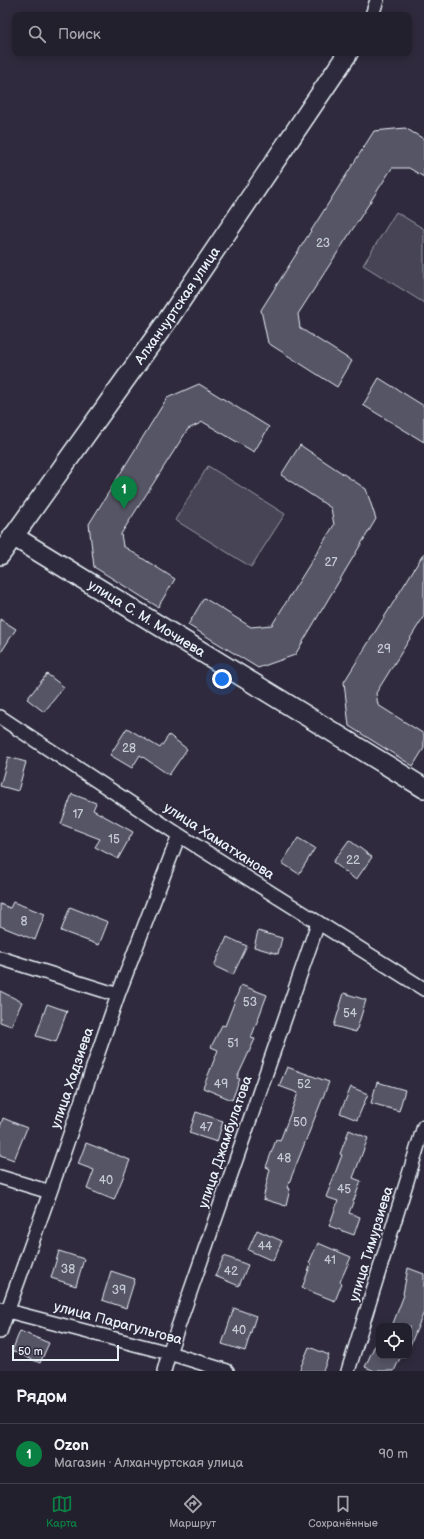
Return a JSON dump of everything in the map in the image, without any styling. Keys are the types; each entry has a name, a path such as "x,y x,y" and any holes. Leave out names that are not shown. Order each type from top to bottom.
{"street":[{"path":"373,12 377,0"},
{"name":"Алханчуртская улица","path":"0,555 167,321 346,56"},
{"name":"улица С. М. Мочиева","path":"13,536 424,788"},
{"name":"улица Хаматханова","path":"0,717 179,835 318,924 424,989"},
{"name":"улица Хадзиева","path":"0,1332 4,1310 50,1192 118,995 179,835"},
{"name":"улица Джамбулатова","path":"164,1371 318,924"},
{"path":"0,958 118,995"},
{"name":"улица Тимурзиева","path":"348,1371 424,1126"},
{"path":"0,1177 50,1192"},
{"name":"улица Парагульгова","path":"4,1310 169,1353 227,1371"}],"shaded area":[{"path":"396,212 424,229 424,303 363,265"},
{"path":"208,466 285,514 251,567 175,520"}],"building":[{"path":"405,128 424,139 424,177 409,168 392,168 298,314 300,328 352,361 337,387 268,343 261,310 374,131"},
{"path":"379,378 424,406 424,442 363,405"},
{"path":"199,384 269,427 254,452 203,422 188,429 121,534 123,546 175,579 158,607 94,567 89,524 167,398"},
{"path":"300,445 366,489 376,519 295,655 258,668 188,625 204,598 251,627 272,625 334,525 331,508 281,475"},
{"path":"424,553 424,616 376,693 378,705 424,734 424,748 413,766 349,726 344,682"},
{"path":"0,619 16,629 0,654"},
{"path":"47,674 64,687 44,712 27,699"},
{"path":"127,728 160,748 169,735 187,749 169,775 140,755 132,768 110,755"},
{"path":"8,757 26,762 18,791 0,786"},
{"path":"72,794 96,803 93,810 133,832 118,859 95,847 100,839 61,824"},
{"path":"298,838 315,848 299,874 282,863"},
{"path":"349,840 372,857 356,880 333,862"},
{"path":"13,902 45,914 35,940 0,926 0,904 10,908"},
{"path":"70,907 108,922 99,945 61,931"},
{"path":"258,931 282,938 278,954 254,947"},
{"path":"227,937 247,946 233,975 214,966"},
{"path":"241,985 267,995 251,1038 255,1039 237,1078 240,1079 232,1100 203,1088 218,1050 211,1047 222,1025 225,1026"},
{"path":"0,991 22,1002 11,1026 0,1022"},
{"path":"344,993 366,1000 356,1032 334,1026"},
{"path":"47,1004 67,1011 56,1042 36,1036"},
{"path":"287,1067 329,1082 287,1188 290,1189 286,1206 263,1199 270,1169 266,1167 276,1140 280,1141 298,1093 279,1086"},
{"path":"377,1082 405,1090 399,1111 371,1103"},
{"path":"351,1087 368,1094 357,1120 340,1113"},
{"path":"196,1112 223,1121 217,1142 189,1133"},
{"path":"3,1118 27,1128 14,1160 0,1155 0,1127"},
{"path":"349,1130 368,1138 353,1178 361,1181 349,1213 360,1217 354,1235 329,1226 338,1201 326,1197 342,1155 340,1154"},
{"path":"86,1143 130,1160 114,1200 87,1189 94,1170 78,1164"},
{"path":"257,1230 282,1241 273,1261 248,1250"},
{"path":"318,1243 351,1257 340,1282 342,1283 335,1301 302,1288 311,1264 309,1263"},
{"path":"59,1251 84,1259 76,1286 51,1278"},
{"path":"224,1256 248,1265 239,1286 215,1276"},
{"path":"408,1268 424,1274 424,1312 412,1341 412,1323 393,1323 404,1295"},
{"path":"111,1271 135,1279 126,1308 102,1300"},
{"path":"234,1308 256,1316 245,1351 222,1344"},
{"path":"20,1331 49,1343 40,1363 12,1351"},
{"path":"376,1343 376,1359 400,1359 394,1371 375,1371 365,1367"},
{"path":"309,1347 329,1355 323,1371 299,1371"}],"place":[{"name":"Ozon","path":"124,509"}]}
